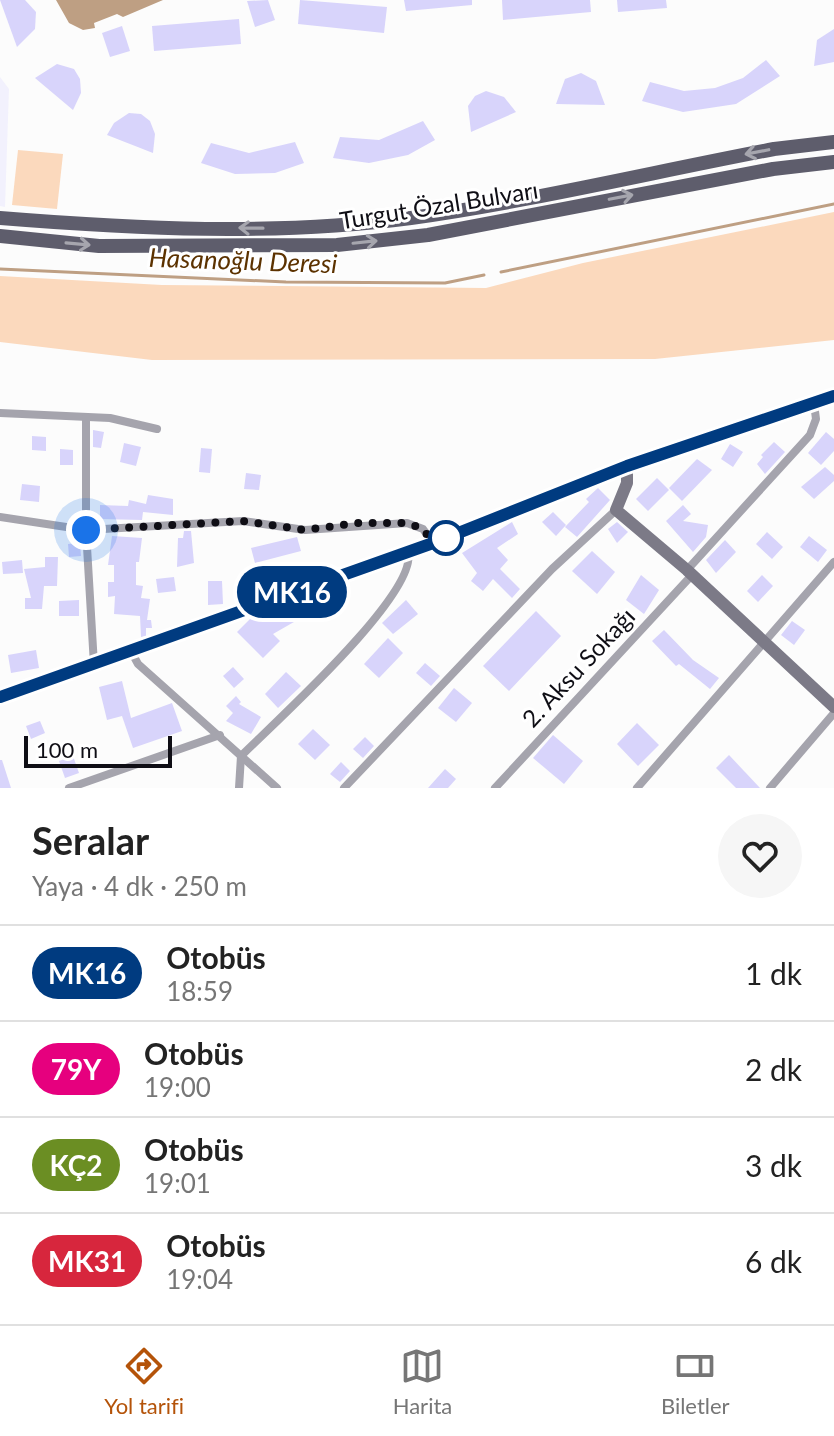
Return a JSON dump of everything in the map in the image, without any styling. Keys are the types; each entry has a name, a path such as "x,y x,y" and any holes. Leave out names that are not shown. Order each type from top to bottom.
{"main road":[{"name":"Turgut Özal Bulvarı","path":"0,218 112,226 270,229 341,225 412,217 774,149 834,142"},
{"name":"Turgut Özal Bulvarı","path":"0,236 99,246 337,245 428,235 742,175 834,162"},
{"path":"0,697 132,653 433,543 627,466 834,396"},
{"path":"627,466 627,483 616,510 690,572 834,707"}],"street":[{"name":"2. Aksu Sokağı","path":"495,788 810,435 816,419 814,404"},
{"path":"0,413 110,418 157,429"},
{"path":"86,417 86,530 94,665"},
{"path":"344,788 552,569 616,510"},
{"path":"0,517 86,530 243,521 305,530 357,523 407,523 423,529 433,543"},
{"path":"239,788 241,756 362,636 408,572 408,552"},
{"path":"637,788 834,562"},
{"path":"132,653 138,664 277,788"},
{"path":"770,788 834,713"},
{"path":"69,788 220,735"}],"shaded area":[{"path":"56,0 163,0 123,17 117,14 94,23 95,28 83,30 69,23"},
{"path":"0,77 9,89 5,207 0,206"},
{"path":"18,150 63,154 57,209 12,205"},
{"path":"834,212 834,340 655,359 152,360 0,342 0,276 162,285 486,288 583,263"}],"building":[{"path":"0,0 25,0 36,12 35,29 17,47"},
{"path":"268,0 275,20 255,27 247,1"},
{"path":"300,0 387,7 384,33 298,24"},
{"path":"404,0 472,0 472,5 406,11"},
{"path":"502,0 590,0 591,12 503,20"},
{"path":"617,0 666,0 667,8 618,12"},
{"path":"239,19 241,44 154,51 152,26"},
{"path":"122,26 130,51 110,57 102,33"},
{"path":"834,29 834,62 814,66 817,40"},
{"path":"766,60 780,76 736,104 683,112 642,101 650,82 684,91 715,88 743,78"},
{"path":"57,64 74,69 80,79 81,93 73,110 35,78"},
{"path":"581,73 596,81 605,105 556,104 565,79"},
{"path":"486,91 504,97 516,112 471,132 468,106 475,96"},
{"path":"129,113 141,114 150,121 155,134 153,153 107,135 114,123"},
{"path":"423,121 435,140 408,155 369,163 333,158 340,137 379,140"},
{"path":"295,142 304,163 275,173 235,174 201,163 211,143 249,153"},
{"path":"93,430 104,432 101,448 93,447"},
{"path":"826,432 834,439 834,451 821,465 808,453"},
{"path":"32,436 46,437 46,451 32,450"},
{"path":"774,442 785,452 765,474 757,464"},
{"path":"124,443 141,447 136,466 120,462"},
{"path":"730,444 743,452 733,467 721,459"},
{"path":"201,448 212,449 210,473 199,472"},
{"path":"60,449 73,450 73,465 60,465"},
{"path":"697,459 712,470 682,501 669,488"},
{"path":"825,467 834,475 834,481 814,499 801,487"},
{"path":"246,473 261,475 259,490 244,489"},
{"path":"657,478 669,490 648,511 636,499"},
{"path":"22,484 40,486 39,502 20,500"},
{"path":"598,488 610,500 577,537 565,527"},
{"path":"148,495 173,499 173,515 143,512 142,520 100,519 100,505 128,506 129,500 146,504"},
{"path":"683,505 691,514 683,521 708,525 706,537 693,552 666,521"},
{"path":"553,512 566,525 556,536 542,522"},
{"path":"512,522 518,534 497,548 508,560 500,569 520,589 512,598 493,579 483,591 471,581 477,573 462,553"},
{"path":"617,522 628,532 617,543 608,529"},
{"path":"184,531 191,531 194,563 177,567 178,538 183,538"},
{"path":"767,532 783,547 772,559 756,544"},
{"path":"112,536 142,538 139,562 136,562 136,585 143,586 141,598 150,599 147,620 151,620 152,628 146,628 146,636 141,637 140,616 114,614 115,596 108,597 108,582 114,582 114,565 108,565"},
{"path":"809,536 827,550 818,562 800,547"},
{"path":"297,537 301,551 255,563 251,548"},
{"path":"725,540 736,552 716,573 706,560"},
{"path":"80,543 81,556 69,557 68,544"},
{"path":"592,551 615,572 597,594 572,571"},
{"path":"45,557 58,557 57,586 44,586 42,609 25,609 25,598 31,598 24,569 45,567"},
{"path":"22,560 23,573 3,574 2,562"},
{"path":"297,569 298,581 257,588 256,572"},
{"path":"641,575 659,590 644,614 626,600"},
{"path":"762,575 773,586 758,602 747,591"},
{"path":"174,577 176,591 158,593 156,579"},
{"path":"208,581 222,581 223,604 208,605"},
{"path":"337,587 341,595 273,634 280,641 263,658 237,632 252,617 260,621 286,605"},
{"path":"79,600 79,616 59,616 59,601"},
{"path":"406,600 418,614 393,634 382,623"},
{"path":"536,611 561,636 509,691 483,666"},
{"path":"792,621 805,630 794,645 781,635"},
{"path":"664,630 693,660 719,678 710,689 679,664 676,666 652,641"},
{"path":"388,638 403,653 379,678 364,664"},
{"path":"36,650 39,668 11,673 8,655"},
{"path":"425,663 440,676 431,686 416,673"},
{"path":"233,667 244,679 234,688 223,676"},
{"path":"286,672 301,686 278,708 265,694"},
{"path":"122,681 131,718 172,703 182,731 133,748 122,716 107,720 99,687"},
{"path":"454,688 472,703 456,722 438,708"},
{"path":"236,696 241,702 239,704 261,717 251,734 226,721 233,713 226,706"},
{"path":"40,721 45,733 31,739 26,726"},
{"path":"637,723 659,745 638,766 617,744"},
{"path":"313,729 330,745 315,760 298,744"},
{"path":"553,735 583,761 564,784 533,758"},
{"path":"365,737 374,746 363,758 353,749"},
{"path":"729,755 760,788 736,788 716,768"},
{"path":"73,756 79,773 65,778 59,761"},
{"path":"2,760 11,788 0,788"},
{"path":"341,762 350,771 340,782 330,774"},
{"path":"445,769 456,779 448,788 428,788"}],"waterway":[{"name":"Hasanoğlu Deresi","path":"501,272 834,204"},
{"name":"Hasanoğlu Deresi","path":"0,269 286,282 445,283 484,275"}],"bus line":[{"name":"MK16","path":"0,697 132,653 328,578 433,543 627,466 834,396"}],"route":[{"path":"86,530 243,521 305,530 357,523 407,523 426,531 433,543 446,538"}]}
